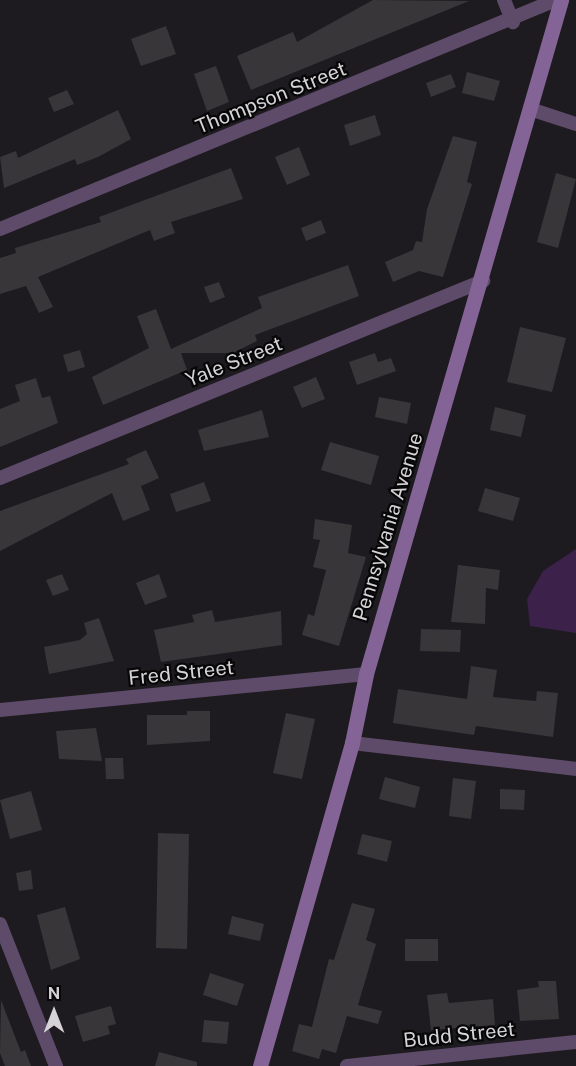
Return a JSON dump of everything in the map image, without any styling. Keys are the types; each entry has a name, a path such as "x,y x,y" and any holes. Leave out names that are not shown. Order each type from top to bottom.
{"main road":[{"name":"Pennsylvania Avenue","path":"260,1066 352,743 366,674 483,281 561,0"}],"street":[{"path":"504,0 513,22"},
{"name":"Thompson Street","path":"0,229 513,22 556,0"},
{"path":"530,109 576,124"},
{"name":"Yale Street","path":"0,478 483,281"},
{"name":"Fred Street","path":"0,710 366,674"},
{"path":"352,743 576,770"},
{"path":"0,924 56,1066"},
{"name":"Budd Street","path":"347,1066 576,1042"}],"shaded area":[{"path":"576,549 576,633 530,626 527,599 543,571"}],"building":[{"path":"373,0 469,1 251,90 237,56 293,32 297,42"},
{"path":"166,26 176,54 141,66 131,39"},
{"path":"216,66 229,102 207,111 194,74"},
{"path":"467,72 500,81 494,101 462,93"},
{"path":"451,74 456,87 431,97 426,83"},
{"path":"67,90 74,104 54,112 48,98"},
{"path":"118,110 131,139 98,157 77,165 75,159 4,188 0,157 16,151 18,158"},
{"path":"375,115 381,135 350,146 344,125"},
{"path":"453,136 477,142 467,182 472,184 443,277 419,271 393,282 385,262 413,250 416,241 422,242 427,209"},
{"path":"299,147 310,175 287,185 275,157"},
{"path":"231,168 243,199 171,222 175,233 154,241 150,230 38,277 53,307 39,313 26,286 0,294 0,258 16,253 15,248 101,222 99,217"},
{"path":"556,173 576,179 558,248 537,242"},
{"path":"321,220 326,233 306,241 301,228"},
{"path":"348,265 359,296 255,335 257,341 233,353 181,353 187,370 103,405 92,377 149,348 137,316 156,309 171,349 262,308 258,297"},
{"path":"219,282 225,297 210,303 204,287"},
{"path":"520,327 566,338 552,392 507,382"},
{"path":"80,350 85,367 68,372 63,355"},
{"path":"375,353 378,362 391,358 396,371 357,385 349,362"},
{"path":"316,377 325,399 302,408 293,387"},
{"path":"36,378 42,398 50,396 58,423 0,447 0,409 20,401 15,385"},
{"path":"379,397 411,403 407,424 375,417"},
{"path":"495,407 526,415 521,437 490,430"},
{"path":"262,410 269,437 204,451 198,430"},
{"path":"330,442 379,456 371,485 321,470"},
{"path":"146,450 159,478 141,486 150,510 123,521 112,493 0,551 0,511 129,464 126,459"},
{"path":"204,482 211,501 176,512 170,494"},
{"path":"485,488 520,498 513,521 478,511"},
{"path":"315,519 352,525 348,553 366,557 339,646 302,635 308,614 314,616 326,570 313,567 320,540 313,539"},
{"path":"458,565 500,570 498,590 486,588 485,624 451,622"},
{"path":"62,574 69,590 53,596 46,580"},
{"path":"159,574 167,597 145,605 136,583"},
{"path":"212,610 215,622 281,611 282,645 161,662 154,630 194,622 192,615"},
{"path":"99,618 114,661 49,674 44,647 80,640 87,634 84,623"},
{"path":"421,629 461,630 460,652 420,651"},
{"path":"471,666 497,670 493,697 536,701 537,691 558,693 553,737 476,726 474,735 393,723 398,689 467,699"},
{"path":"187,711 210,711 210,741 147,745 147,715 187,715"},
{"path":"286,713 315,719 302,779 273,773"},
{"path":"96,728 102,761 59,759 56,731"},
{"path":"105,758 123,758 124,779 106,779"},
{"path":"385,777 420,787 415,808 379,799"},
{"path":"453,778 476,781 471,819 449,816"},
{"path":"500,789 525,790 524,810 500,809"},
{"path":"31,791 42,830 10,839 0,800"},
{"path":"158,833 189,834 187,949 156,948"},
{"path":"362,834 392,841 387,862 357,854"},
{"path":"31,870 33,889 19,891 16,873"},
{"path":"352,903 375,909 366,940 376,944 358,1005 382,1011 378,1024 347,1016 336,1053 322,1049 319,1059 292,1051 299,1024 312,1027 329,959 334,960"},
{"path":"65,907 80,959 51,970 37,915"},
{"path":"232,916 264,924 260,941 228,934"},
{"path":"405,939 438,939 438,961 405,961"},
{"path":"210,973 244,984 237,1006 203,995"},
{"path":"538,981 556,981 559,1019 520,1021 517,990 539,987"},
{"path":"447,993 449,1003 493,999 495,1025 431,1030 427,995"},
{"path":"1,1000 21,1052 25,1050 31,1066 5,1066 0,1053"},
{"path":"111,1006 116,1024 108,1026 110,1034 83,1042 75,1016"},
{"path":"204,1020 229,1022 227,1044 202,1042"},
{"path":"159,1052 197,1062 197,1066 155,1066"}]}
